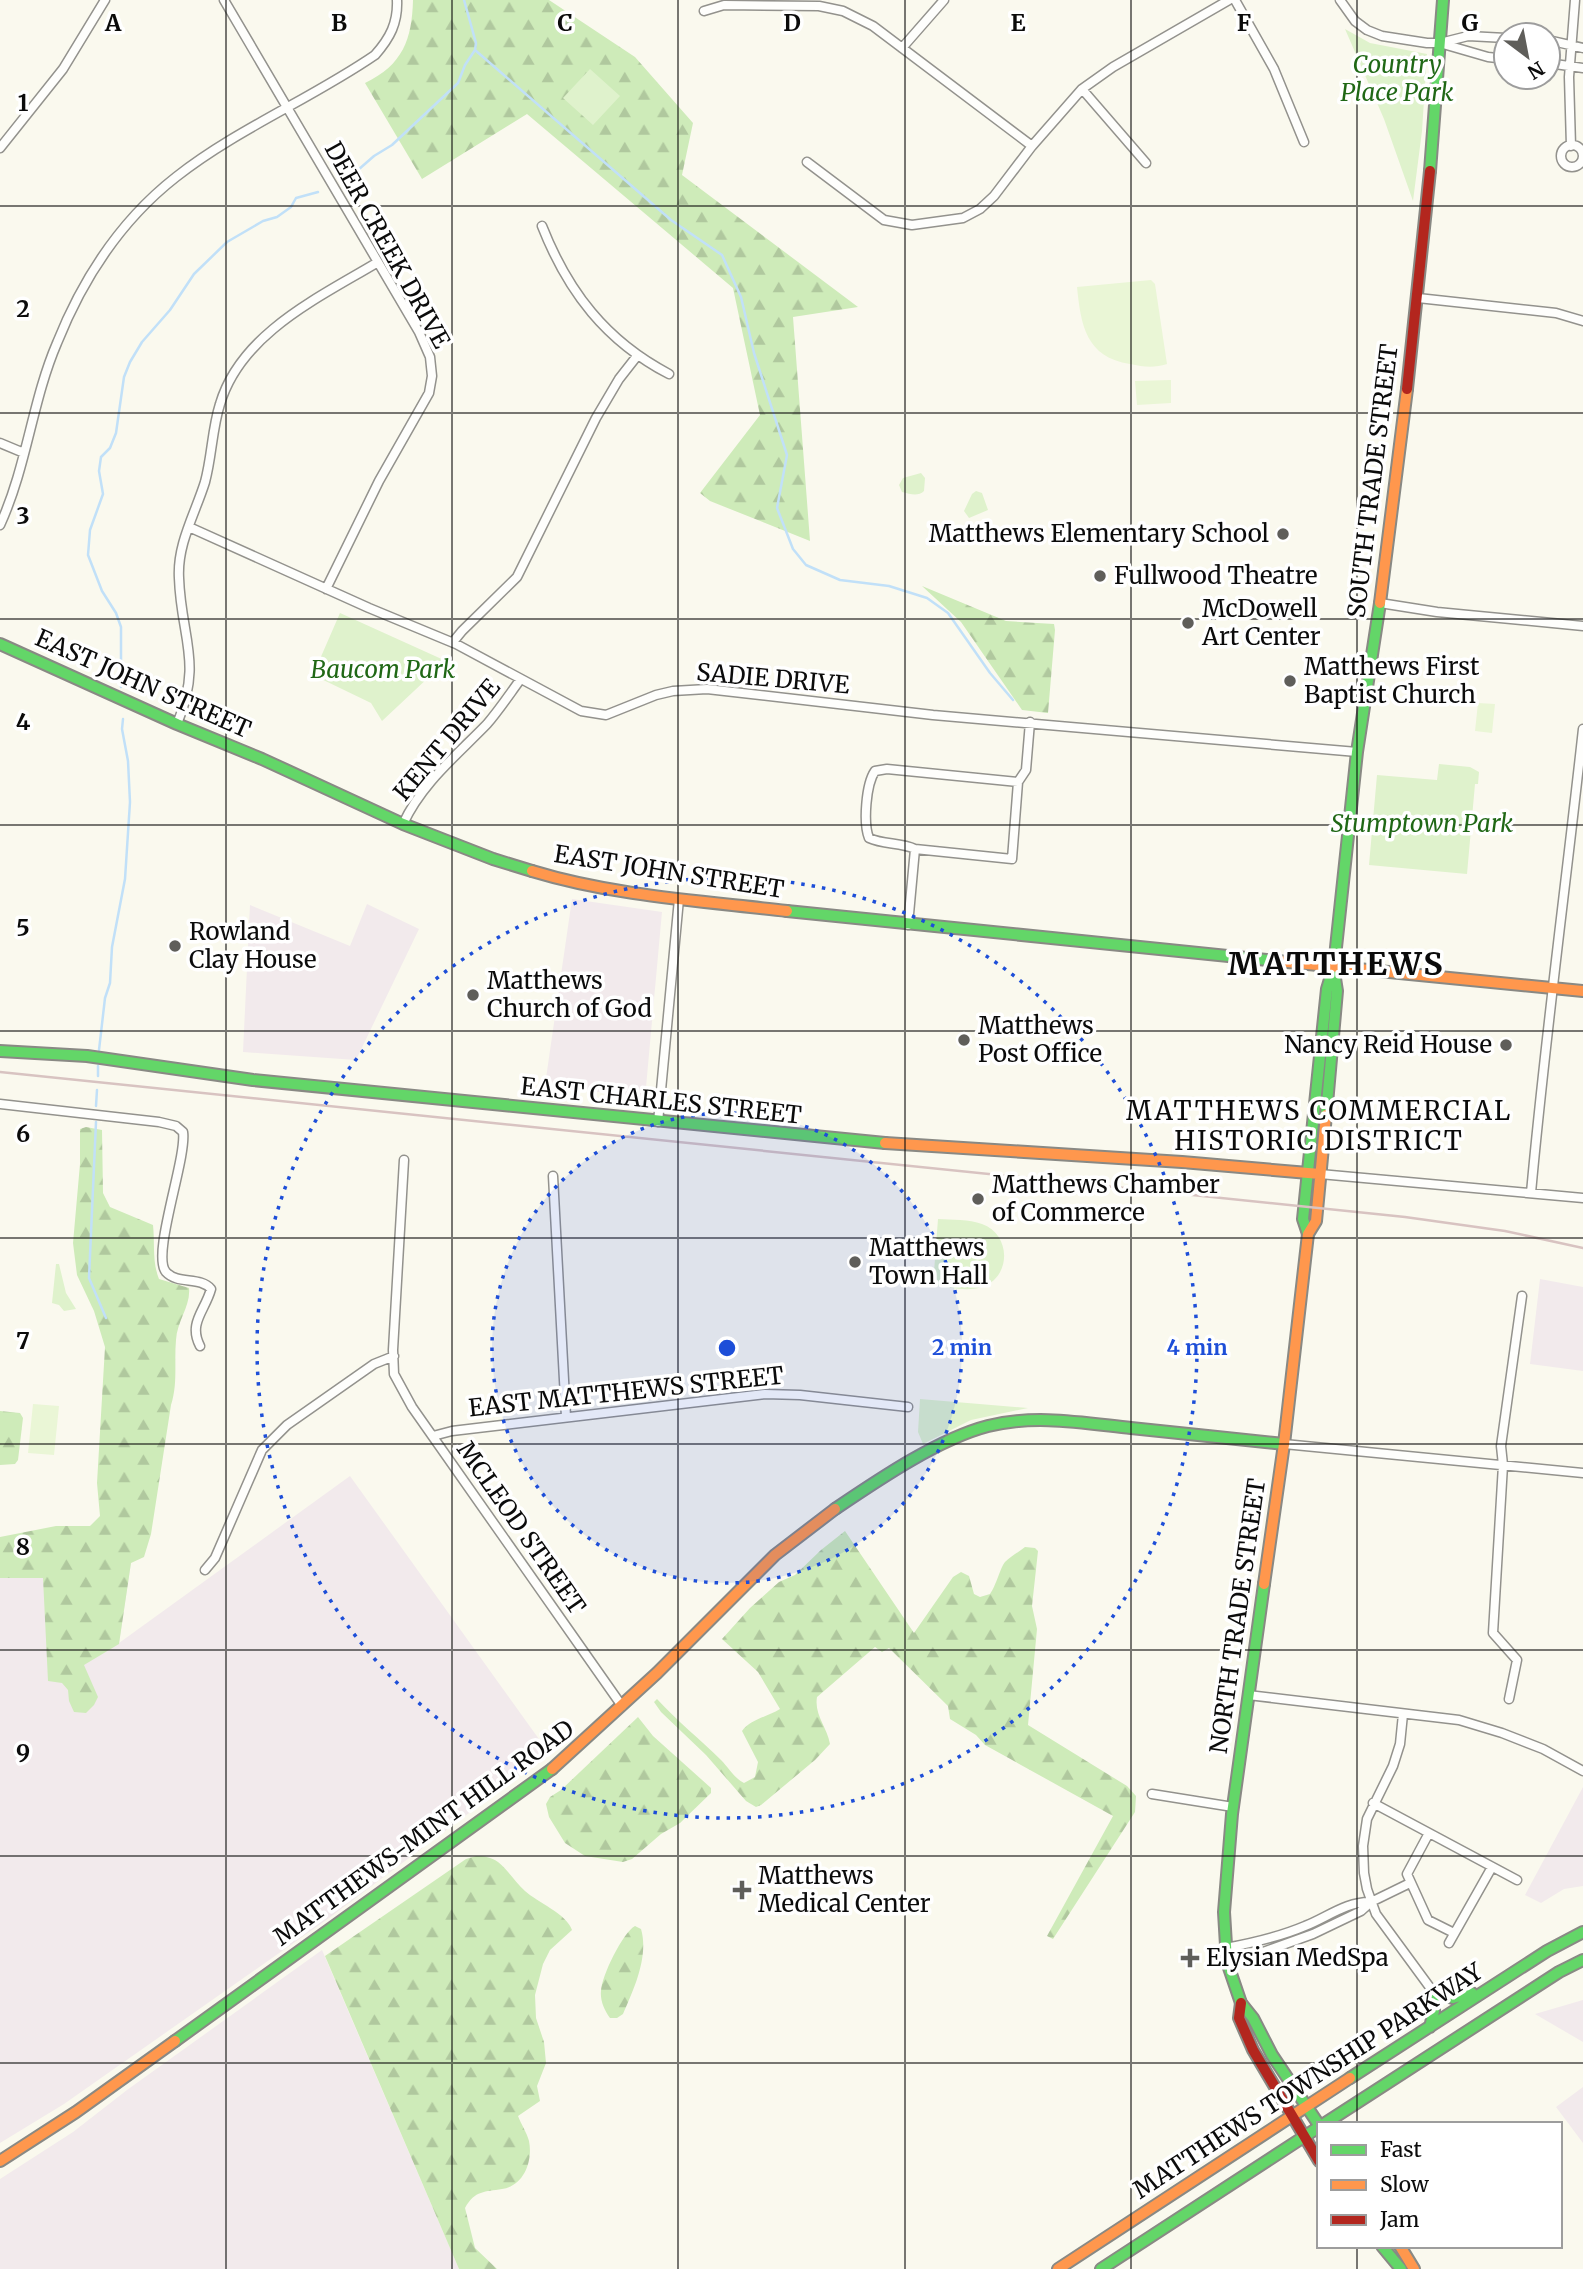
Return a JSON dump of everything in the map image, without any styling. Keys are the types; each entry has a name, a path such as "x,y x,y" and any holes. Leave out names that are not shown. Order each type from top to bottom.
{"main road":[{"name":"SOUTH TRADE STREET","path":"1334,966 1357,752 1380,603 1418,298 1443,0"},
{"name":"EAST JOHN STREET","path":"0,643 177,724 262,758 404,824 493,859 561,880 679,899 908,925 1583,991"},
{"name":"NORTH TRADE STREET","path":"1317,2124 1268,2048 1254,2018 1241,2003 1227,1965 1224,1897 1233,1807 1284,1444 1308,1234 1303,1219 1327,989 1334,966"},
{"name":"NORTH TRADE STREET","path":"1308,1234 1316,1221 1337,991 1334,966"},
{"name":"EAST CHARLES STREET","path":"0,1051 87,1056 253,1080 658,1122 945,1148 1182,1162 1320,1174"},
{"name":"MATTHEWS-MINT HILL ROAD","path":"0,2161 76,2112 514,1797 576,1749 796,1537 832,1510 907,1465 966,1434 992,1426 1029,1420 1053,1420 1284,1444"},
{"name":"MATTHEWS TOWNSHIP PARKWAY","path":"1058,2269 1547,1951 1583,1932"},
{"name":"MATTHEWS TOWNSHIP PARKWAY","path":"1327,2122 1559,1972 1583,1960"},
{"path":"1430,2027 1434,2011 1434,1993 1449,1999 1460,1998 1508,1977"},
{"name":"NORTH TRADE STREET","path":"1241,2003 1240,2018 1253,2050 1317,2158"},
{"name":"MATTHEWS TOWNSHIP PARKWAY","path":"1101,2269 1317,2128"},
{"path":"1384,2248 1401,2269"},
{"path":"1401,2248 1414,2269"}],"street":[{"path":"0,148 63,69 105,0"},
{"name":"DEER CREEK DRIVE","path":"224,0 426,346 432,367 431,385 425,402 384,472 326,589"},
{"path":"0,525 11,498 39,394 57,342 83,287 108,247 134,215 176,176 375,55 387,42 395,24 397,0"},
{"path":"902,48 944,0"},
{"path":"807,162 884,220 912,225 963,218 980,209 1000,190 1032,146 1082,89 1113,67 1229,0"},
{"path":"1235,0 1274,69 1304,142"},
{"path":"1340,0 1355,21 1382,36 1440,43 1492,57"},
{"path":"1571,146 1570,45 1575,0"},
{"path":"704,11 724,5 844,11 902,48 1032,146"},
{"path":"1440,43 1468,36 1492,37"},
{"path":"1562,43 1583,48"},
{"path":"1562,66 1583,68"},
{"path":"1082,89 1146,163"},
{"path":"542,226 565,275 585,305 608,331 637,356 669,374"},
{"path":"177,724 188,696 191,677 191,655 179,578 181,547 206,478 220,403 232,376 258,344 292,315 378,262"},
{"path":"1418,298 1556,313 1583,321"},
{"path":"453,642 517,578 596,418 618,379 637,356"},
{"path":"0,443 24,453"},
{"name":"SADIE DRIVE","path":"189,527 326,589 453,642 581,712 610,714 656,695 707,689 933,715 1357,752"},
{"path":"1380,603 1437,612 1583,626"},
{"name":"KENT DRIVE","path":"404,824 418,796 448,761 488,722 520,680"},
{"path":"1018,782 887,769 876,771 869,779 865,829 869,838 878,842 906,845 915,849 1012,859 1018,782 1026,770 1030,722"},
{"path":"1531,1193 1551,988 1562,920 1583,729"},
{"path":"908,925 915,849"},
{"path":"658,1122 679,899"},
{"path":"0,1104 159,1122 176,1126 183,1132 167,1220 163,1263 165,1272 173,1278 205,1283 211,1289 206,1306 195,1324 196,1338 200,1346"},
{"name":"MCLEOD STREET","path":"404,1160 394,1356 396,1381 622,1706"},
{"path":"1320,1174 1583,1198"},
{"path":"553,1176 566,1417"},
{"path":"1509,1699 1517,1660 1497,1640 1492,1628 1503,1465 1501,1446 1522,1296"},
{"path":"205,1570 215,1558 262,1450 287,1425 374,1364 394,1356"},
{"name":"EAST MATTHEWS STREET","path":"433,1436 452,1431 566,1417 779,1394 908,1407"},
{"path":"1284,1444 1583,1473"},
{"path":"1248,1695 1459,1720 1503,1733 1542,1749 1583,1771"},
{"path":"1403,1714 1393,1766 1367,1819 1363,1846 1364,1873 1371,1902 1385,1928 1434,1993"},
{"path":"1153,1794 1233,1807"},
{"path":"1373,1803 1517,1880"},
{"path":"1429,1833 1408,1869 1410,1883 1428,1920 1454,1933"},
{"path":"1449,1943 1492,1867"},
{"path":"1227,1965 1313,1934 1410,1883"},
{"path":"1226,1948 1268,1939 1306,1926 1357,1902 1371,1902"}],"shaded area":[{"path":"572,899 662,912 645,1098 545,1085"},
{"path":"367,904 419,929 356,1060 243,1052 250,905 350,946"},
{"path":"1540,1279 1583,1287 1583,1371 1530,1364"},
{"path":"350,1476 549,1753 329,1918 64,2104 0,2143 0,1567 131,1563 119,1643"},
{"path":"1583,1787 1583,1886 1564,1889 1541,1903 1525,1895"},
{"path":"322,1950 459,2269 0,2269 0,2179 73,2132"},
{"path":"1583,2000 1583,2042 1535,2014"},
{"path":"1583,2087 1583,2143 1556,2107"}],"green space":[{"path":"413,0 549,0 635,57 693,123 682,175 858,307 793,317 810,541 710,501 700,493 760,415 733,288 527,114 422,179 365,83 388,68 403,49 410,27"},
{"name":"Country Place Park","path":"1345,29 1370,43 1427,54 1422,131 1413,201 1384,119"},
{"path":"590,69 620,96 593,125 563,98"},
{"path":"1151,280 1155,284 1167,364 1140,366 1115,360 1095,347 1088,338 1077,287"},
{"path":"1171,380 1171,403 1137,405 1135,381"},
{"path":"921,473 925,478 922,493 902,492 899,485 903,478"},
{"path":"976,491 982,493 988,510 969,518 964,511"},
{"path":"922,586 1006,621 1054,624 1048,713 1022,710 961,622"},
{"name":"Baucom Park","path":"340,613 446,661 382,721 371,703 313,675"},
{"path":"1478,703 1495,704 1492,733 1475,731"},
{"name":"Stumptown Park","path":"1439,764 1470,767 1479,772 1478,784 1475,784 1467,874 1369,865 1377,775 1437,780"},
{"path":"86,1127 102,1130 103,1193 110,1207 153,1225 159,1279 189,1288 189,1294 177,1333 174,1389 151,1534 144,1557 131,1563 119,1644 84,1665 98,1697 86,1713 74,1712 68,1690 62,1683 48,1681 43,1578 0,1578 0,1537 56,1526 90,1526 100,1516 97,1483 105,1347 94,1311 77,1275 73,1243 80,1164 80,1129"},
{"path":"938,1219 977,1222 992,1229 1003,1246 1004,1256 999,1274 992,1282 970,1289 933,1285"},
{"path":"56,1264 59,1264 66,1293 76,1309 64,1311 59,1305 52,1303"},
{"path":"920,1399 1028,1408 971,1420 923,1444 918,1432"},
{"path":"33,1404 59,1406 54,1455 28,1453"},
{"path":"0,1411 20,1413 23,1418 18,1460 15,1464 0,1465"},
{"path":"845,1531 914,1633 953,1577 961,1572 969,1576 974,1594 980,1597 990,1594 1007,1560 1025,1547 1038,1551 1032,1606 1037,1629 1028,1725 1127,1786 1136,1796 1135,1812 1053,1939 1047,1936 1113,1816 985,1745 976,1735 950,1719 948,1706 889,1648 882,1652 875,1647 817,1697 817,1710 830,1744 815,1760 756,1807 746,1801 654,1702 657,1699 740,1781 744,1783 755,1777 758,1762 742,1731 755,1721 780,1709 758,1672 722,1639 750,1608 779,1582 795,1575"},
{"path":"638,1717 653,1736 711,1788 711,1793 680,1823 661,1834 632,1859 623,1862 585,1856 565,1843 549,1817 546,1804 550,1797 561,1790"},
{"path":"476,1856 498,1862 525,1891 558,1914 572,1930 550,1950 543,1964 535,1995 536,2018 544,2042 546,2063 537,2086 540,2101 518,2116 529,2141 528,2164 516,2183 477,2195 465,2208 475,2248 497,2269 459,2269 325,1956 466,1859"},
{"path":"635,1926 641,1929 643,1939 642,1961 623,2014 610,2018 602,2001 602,1984 619,1946"}],"waterway":[{"path":"350,177 374,156 392,145 458,83 476,43 464,0"},
{"path":"475,50 671,220 722,255 741,297 754,353 787,455 777,508 793,549 806,565 840,580 889,586 927,598 948,613 990,673 1013,700"},
{"path":"121,687 121,627 116,613 102,591 88,555 90,530 103,494 99,471 101,457 110,448 116,433 124,377 142,342 170,310 194,274 227,242 263,221 277,217 291,207 296,198 318,192"},
{"path":"99,1050 105,998 110,983 112,947 125,879 130,802 123,719"},
{"path":"98,1066 98,1076"},
{"path":"96,1106 97,1090"},
{"path":"96,1122 89,1278 106,1318"}],"railway":[{"path":"0,1072 1405,1217 1505,1231 1583,1248"}],"traffic: fast":[{"path":"1430,171 1443,0"},
{"path":"1308,1234 1303,1219 1327,989 1334,966 1357,752 1380,603"},
{"path":"0,644 403,824 532,871"},
{"path":"787,911 1277,961"},
{"path":"1326,1115 1337,991 1334,972"},
{"path":"0,1051 87,1056 253,1080 885,1143"},
{"path":"835,1509 929,1450 969,1432 1006,1422 1077,1422 1284,1444"},
{"path":"1264,1584 1232,1814 1224,1912 1227,1962 1241,2003 1317,2122"},
{"path":"175,2041 552,1769"},
{"path":"1350,2078 1547,1951 1583,1932"},
{"path":"1327,2122 1559,1972 1583,1960"},
{"path":"1430,2027 1434,2011 1434,1993 1453,1998 1472,1993"},
{"path":"1101,2269 1317,2128"},
{"path":"1384,2248 1401,2269"}],"traffic: slow":[{"path":"1380,603 1407,389"},
{"path":"532,871 626,892 787,911"},
{"path":"1277,961 1583,991"},
{"path":"1264,1584 1284,1444 1308,1234 1316,1221 1326,1115"},
{"path":"885,1143 1182,1162 1320,1174"},
{"path":"552,1769 657,1673 775,1555 835,1509"},
{"path":"0,2161 76,2112 175,2041"},
{"path":"1058,2269 1350,2078"},
{"path":"1401,2248 1414,2269"}],"traffic: jam":[{"path":"1407,389 1430,171"},
{"path":"1241,2003 1239,2018 1253,2050 1317,2158"}],"place":[{"name":"Matthews Elementary School","path":"1283,534"},
{"name":"Fullwood Theatre","path":"1100,576"},
{"name":"McDowell Art Center","path":"1188,623"},
{"name":"Matthews First Baptist Church","path":"1290,681"},
{"name":"Rowland Clay House","path":"175,946"},
{"name":"Matthews Church of God","path":"473,995"},
{"name":"Matthews Post Office","path":"964,1040"},
{"name":"Nancy Reid House","path":"1506,1045"},
{"name":"Matthews Chamber of Commerce","path":"978,1199"},
{"name":"Matthews Town Hall","path":"855,1262"},
{"name":"Matthews Medical Center","path":"742,1890"},
{"name":"Elysian MedSpa","path":"1190,1958"}],"district":[{"name":"MATTHEWS","path":"1336,964"},
{"name":"MATTHEWS COMMERCIAL HISTORIC DISTRICT","path":"1319,1126"}]}
